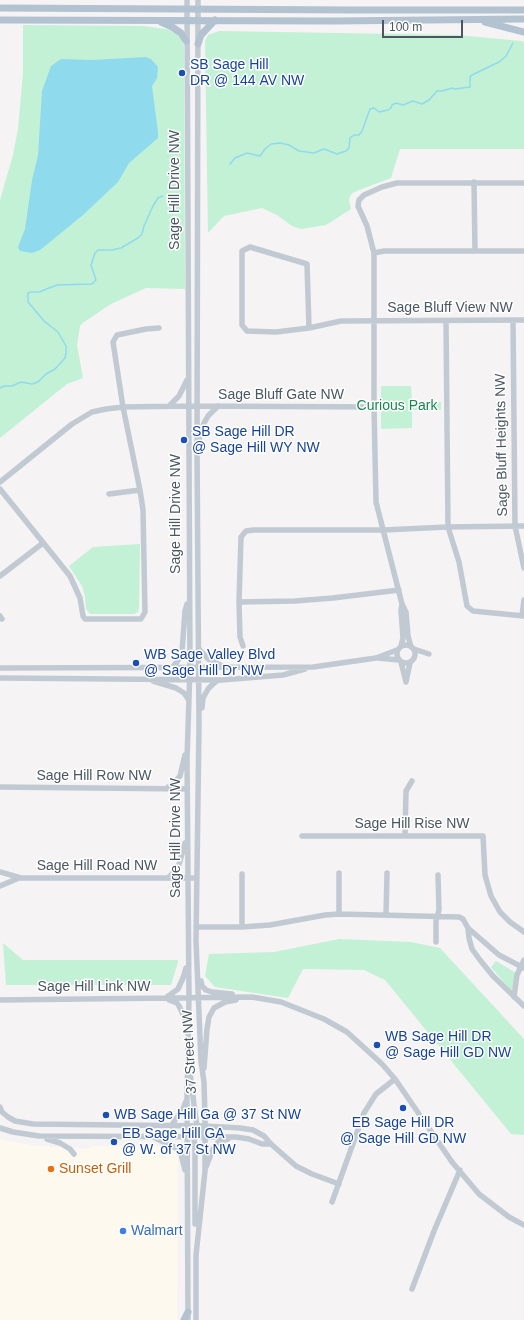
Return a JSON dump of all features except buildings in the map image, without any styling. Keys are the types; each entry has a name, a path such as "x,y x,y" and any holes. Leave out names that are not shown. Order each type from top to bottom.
{"main road":[{"path":"0,8 524,10"},
{"path":"0,20 334,21 524,19"},
{"path":"157,20 172,26 181,33 186,40"},
{"path":"198,44 201,35 215,20"},
{"path":"477,20 524,32"},
{"path":"184,1320 188,1312"}],"street":[{"name":"Sage Hill Drive NW","path":"187,0 190,668 188,699 187,835 189,998"},
{"name":"Sage Hill Drive NW","path":"198,0 197,450 199,726 196,927 199,997"},
{"path":"474,182 475,251"},
{"path":"414,658 413,648 408,636 406,612 402,604 376,502 374,408 374,253 367,226 358,206 359,200 364,194 397,183 524,182"},
{"name":"Sage Bluff View NW","path":"309,328 307,264 250,247 242,251 242,325 247,331 276,332 309,328 341,321 524,320"},
{"path":"374,253 384,251 524,251"},
{"path":"446,320 448,527 459,562 467,606 473,611 523,616 524,600"},
{"name":"Sage Bluff Heights NW","path":"513,320 515,526 524,568"},
{"path":"0,489 70,576 80,598 82,616 85,619 141,619 145,612 143,510 123,407 113,342 117,336 159,328"},
{"path":"169,406 178,396 188,378"},
{"name":"Sage Bluff Gate NW","path":"0,482 72,424 92,412 106,409 169,406 374,408"},
{"path":"197,450 204,423 208,416 218,406"},
{"path":"108,494 140,490"},
{"path":"243,646 240,637 239,602 241,537 246,531 383,530 524,526"},
{"path":"0,576 43,543"},
{"path":"239,602 295,601 399,590"},
{"path":"172,668 182,652 185,611 189,596"},
{"path":"376,658 399,648 406,645 429,654 414,658 410,663 406,682 400,661 396,655 399,648 403,638 402,604"},
{"path":"198,648 208,660 226,667"},
{"path":"0,678 222,680 283,675 313,667 376,658 410,663"},
{"path":"0,668 313,667"},
{"path":"145,679 176,688 184,693 188,699"},
{"path":"199,726 203,698 211,686 222,680"},
{"path":"167,788 174,784 180,776 188,743 198,743"},
{"path":"405,836 406,791 412,781"},
{"name":"Sage Hill Row NW","path":"0,787 187,788"},
{"path":"168,878 176,871 180,863 187,835"},
{"name":"Sage Hill Rise NW","path":"302,836 483,836 485,875 492,896 500,912 510,922 524,932"},
{"name":"Sage Hill Road NW","path":"0,872 21,878"},
{"path":"339,873 339,914"},
{"path":"386,915 387,873"},
{"path":"242,874 242,927"},
{"path":"436,942 438,875"},
{"name":"Sage Hill Road NW","path":"0,886 12,880 21,878 197,878"},
{"path":"196,927 242,927 270,925 325,915 339,914 459,916 463,919 468,928 499,955 523,967"},
{"path":"468,928 472,949 493,976 524,1006"},
{"path":"164,998 178,989 184,978 188,960"},
{"path":"514,997 517,975 523,967 524,960"},
{"path":"198,971 202,986 206,990 281,1002 324,1019 347,1032 368,1049 395,1079 432,1133 479,1194 509,1217 524,1225"},
{"name":"37 Street NW","path":"196,1320 196,1255 205,1171 204,1082 201,1061 199,997"},
{"path":"189,998 252,997"},
{"path":"204,1082 207,1029 209,1017 214,1008 225,1002 252,997"},
{"path":"164,998 179,1006 188,1027"},
{"name":"Sage Hill Link NW","path":"0,1000 189,998"},
{"name":"37 Street NW","path":"188,1320 187,1176 190,1137 187,1126 187,1097 189,998"},
{"path":"188,1047 194,1112 198,1130 205,1137"},
{"path":"332,1202 364,1113 376,1094 395,1079"},
{"path":"171,1126 183,1109 187,1097"},
{"path":"0,1107 2,1112 15,1121 33,1124 205,1126 253,1130 264,1136 296,1166 312,1174 339,1184"},
{"path":"0,1128 13,1132 39,1136 236,1137 249,1139 262,1144 271,1144"},
{"path":"39,1136 60,1143 70,1149 74,1154"},
{"path":"152,1137 167,1143 179,1151 187,1176"},
{"path":"190,1137 195,1145 196,1255"},
{"path":"205,1171 213,1149 218,1142 236,1137"},
{"path":"412,1290 434,1231 460,1170"}],"shaded area":[{"path":"0,1139 30,1145 89,1149 92,1146 164,1146 173,1150 178,1158 177,1320 0,1320"}],"green space":[{"path":"23,25 143,26 166,29 176,33 180,37 184,45 185,289 146,288 111,304 84,322 80,326 77,345 83,378 67,384 0,438 0,200 13,155 18,129 23,73"},
{"path":"219,31 457,35 524,42 524,149 400,149 391,178 354,192 350,196 349,201 351,209 326,225 301,229 292,226 277,215 262,208 224,216 208,233 205,41 208,35"},
{"name":"Curious Park","path":"381,386 411,386 412,402 441,402 441,410 412,410 412,428 381,429"},
{"path":"140,544 138,612 134,614 89,613 86,609 82,586 69,566 93,547"},
{"path":"339,939 411,942 440,948 524,1039 524,1135 511,1134 385,980 364,970 303,969 288,998 215,987 205,976 209,954 274,952"},
{"path":"3,943 23,960 178,960 178,962 171,985 6,985"},
{"path":"496,961 516,973 512,992 491,967"}],"water":[{"path":"146,57 151,59 158,67 157,78 152,86 158,138 129,163 118,182 83,215 40,250 32,253 20,251 18,247 25,229 32,180 38,155 42,91 51,66 61,59 91,60"}],"waterway":[{"path":"230,164 235,158 247,153 260,156 271,144 280,143 289,145 299,151 314,153 324,149 337,154 346,151 349,148 350,138 354,135 359,135 362,131 370,109 374,108 379,112 388,110 396,103 403,105 413,101 422,104 429,100 437,91 470,87 470,77 499,62 506,56 513,43"},
{"path":"0,388 4,386 12,386 21,382 32,384 38,382 46,374 55,369 65,358 66,346 58,332 44,321 28,302 28,293 39,292 57,285 92,284 96,280 91,265 95,253 98,250 112,250 121,248 138,238 142,234 153,206 158,198 163,196"}],"place":[{"name":"SB Sage Hill DR @ 144 AV NW","path":"182,73"},
{"name":"SB Sage Hill DR @ Sage Hill WY NW","path":"184,440"},
{"name":"WB Sage Valley Blvd @ Sage Hill Dr NW","path":"136,663"},
{"name":"WB Sage Hill DR @ Sage Hill GD NW","path":"377,1045"},
{"name":"EB Sage Hill DR @ Sage Hill GD NW","path":"403,1108"},
{"name":"WB Sage Hill Ga @ 37 St NW","path":"106,1115"},
{"name":"EB Sage Hill GA @ W. of 37 St NW","path":"114,1142"},
{"name":"Sunset Grill","path":"51,1169"},
{"name":"Walmart","path":"123,1231"}]}
